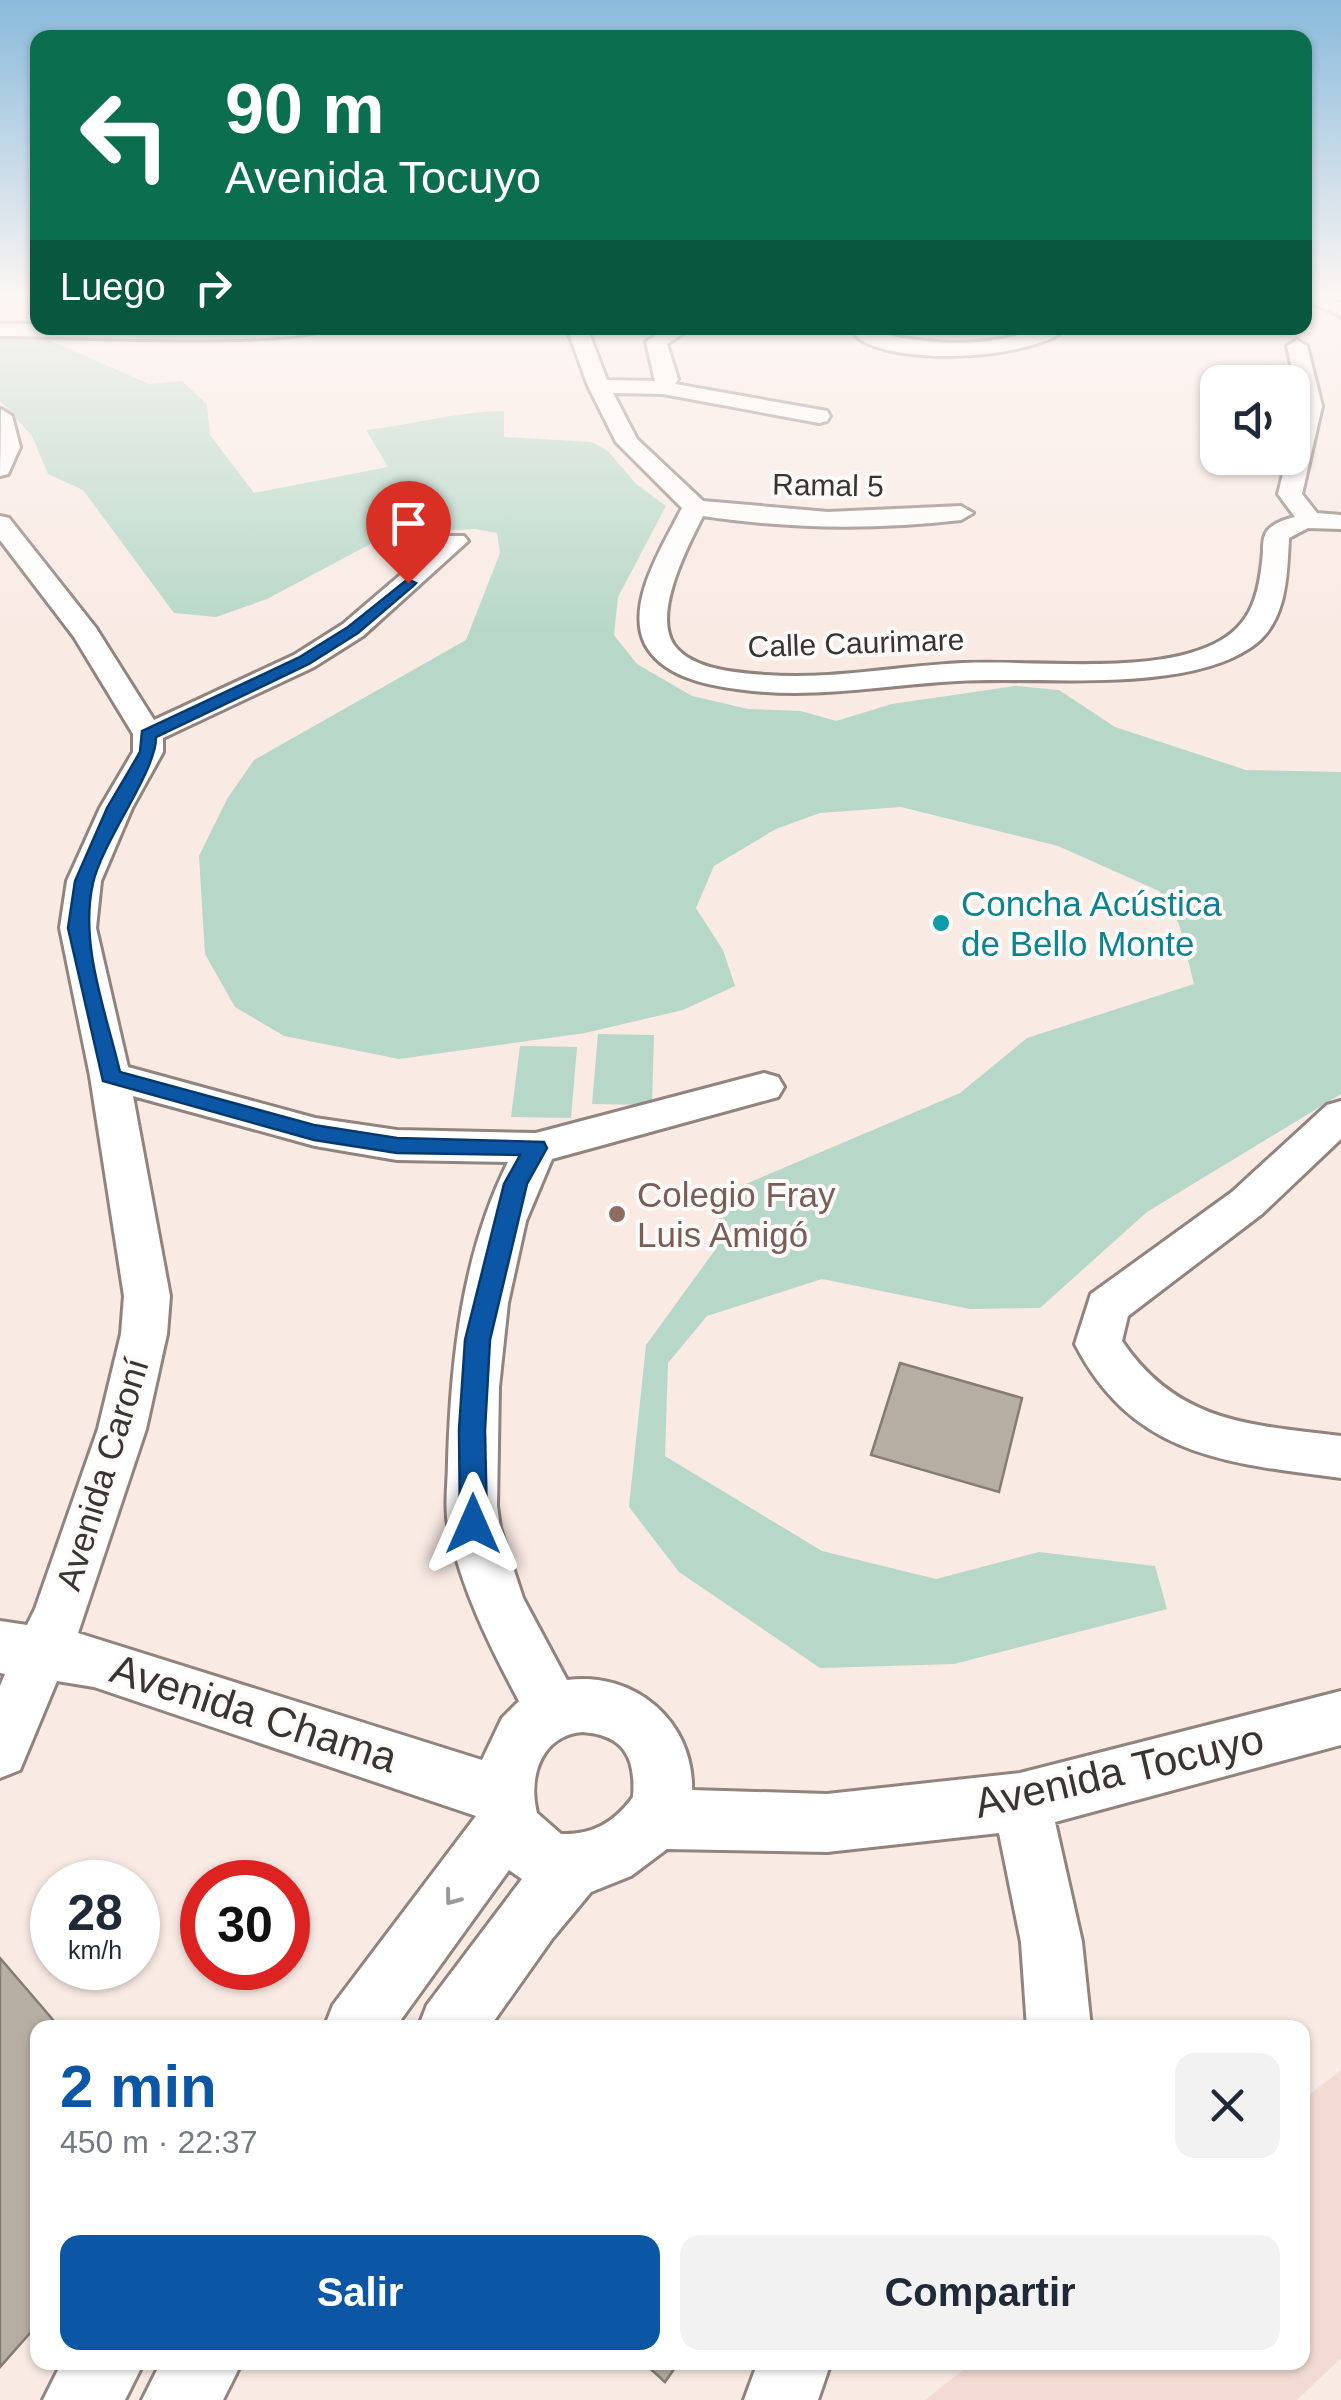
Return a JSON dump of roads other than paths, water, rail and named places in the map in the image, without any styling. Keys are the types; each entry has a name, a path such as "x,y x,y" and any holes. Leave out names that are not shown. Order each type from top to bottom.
{"street":[{"path":"609,405 628,442 695,507"},
{"path":"758,405 819,416"},
{"path":"1309,405 1310,418 1290,494 1310,520 1341,522"},
{"path":"0,469 9,447 1,416"},
{"name":"Calle Caurimare","path":"695,507 658,592 654,630 660,645 674,660 703,672 774,685 976,671 1117,670 1222,652 1258,628 1266,614 1278,535 1290,524 1310,520"},
{"name":"Ramal 5","path":"695,507 825,520 961,513"},
{"path":"0,523 86,634 148,734 304,661 353,630 455,540"},
{"path":"2,567 30,560"},
{"name":"Avenida Caroní","path":"0,1750 22,1649 122,1430 144,1334 147,1296 110,1076 78,928 84,881 116,808 148,752 148,734"},
{"path":"110,1076 314,1132 397,1146 536,1148 764,1087"},
{"path":"1341,1114 1247,1203 1108,1306 1098,1344 1132,1391 1173,1419 1236,1443 1341,1457"},
{"path":"536,1148 516,1184 478,1340 472,1430 473,1524 504,1621 554,1710"},
{"name":"Avenida Chama","path":"22,1649 94,1661 186,1689 507,1808"},
{"path":"582,1704 609,1708 633,1720 651,1740 661,1766 664,1792 656,1819 632,1845 605,1860 575,1864 550,1861 528,1848 507,1808 506,1770 514,1747 532,1725 554,1710 582,1704"},
{"name":"Avenida Tocuyo","path":"656,1819 827,1822 1020,1802 1341,1718"},
{"path":"1020,1802 1042,1886 1058,1979 1059,2020"},
{"path":"361,2020 507,1808"},
{"path":"456,2020 575,1864"},
{"path":"80,2400 102,2370"},
{"path":"179,2400 200,2370"},
{"path":"780,2400 792,2370"}],"place":[{"name":"Concha Acústica de Bello Monte","path":"941,923"},
{"name":"Colegio Fray Luis Amigó","path":"617,1214"}]}
